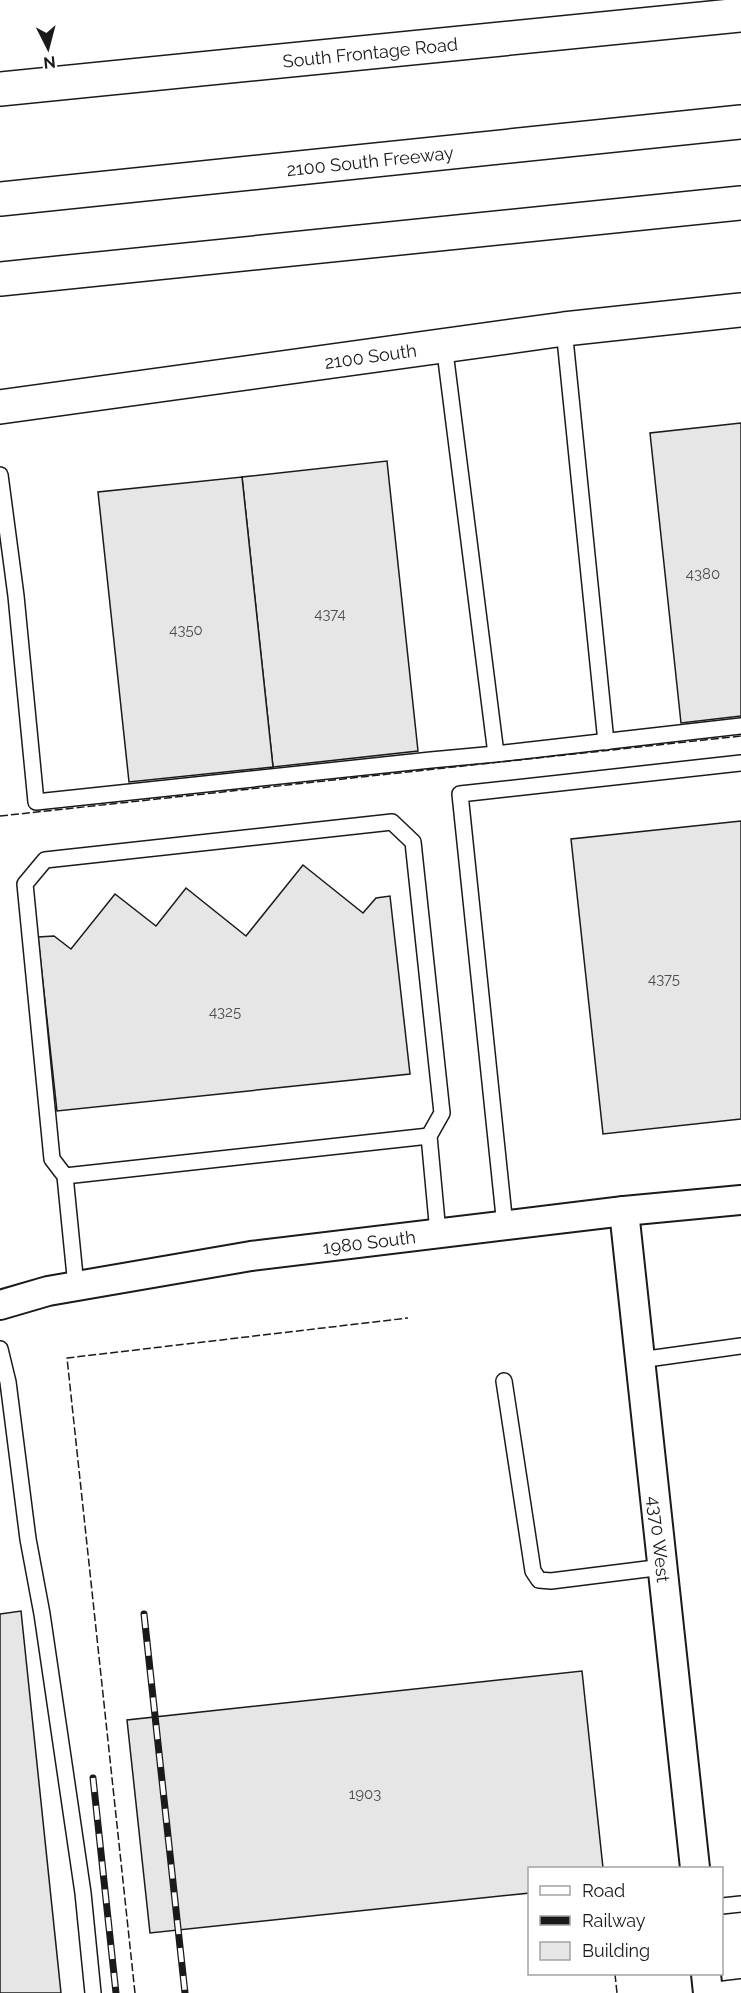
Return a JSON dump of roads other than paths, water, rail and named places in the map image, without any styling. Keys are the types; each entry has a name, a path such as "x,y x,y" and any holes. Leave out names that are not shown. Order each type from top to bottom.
{"main road":[{"name":"South Frontage Road","path":"0,89 741,15"},
{"name":"2100 South Freeway","path":"0,199 741,122"},
{"path":"0,279 741,203"},
{"name":"2100 South","path":"0,407 564,329 741,310"}],"street":[{"name":"1980 South","path":"0,1305 48,1291 251,1256 624,1211 741,1200"},
{"name":"4370 West","path":"624,1211 695,1867"}],"lane":[{"path":"564,329 606,742"},
{"path":"444,345 496,754"},
{"path":"0,475 16,596 36,802 741,726"},
{"path":"505,1226 460,794 741,763"},
{"path":"76,1286 65,1176 52,1159 25,884 45,860 392,822 413,842 441,1113 429,1136 438,1233"},
{"path":"65,1176 429,1136"},
{"path":"640,1360 741,1346"},
{"path":"0,1348 8,1382 28,1539 42,1614 83,1893 93,1993"},
{"path":"504,1381 533,1571 540,1580 551,1581 663,1567"},
{"path":"723,1906 741,1904"},
{"path":"707,1986 741,1987"}],"railway":[{"path":"144,1614 185,1993"},
{"path":"93,1778 116,1993"}]}
